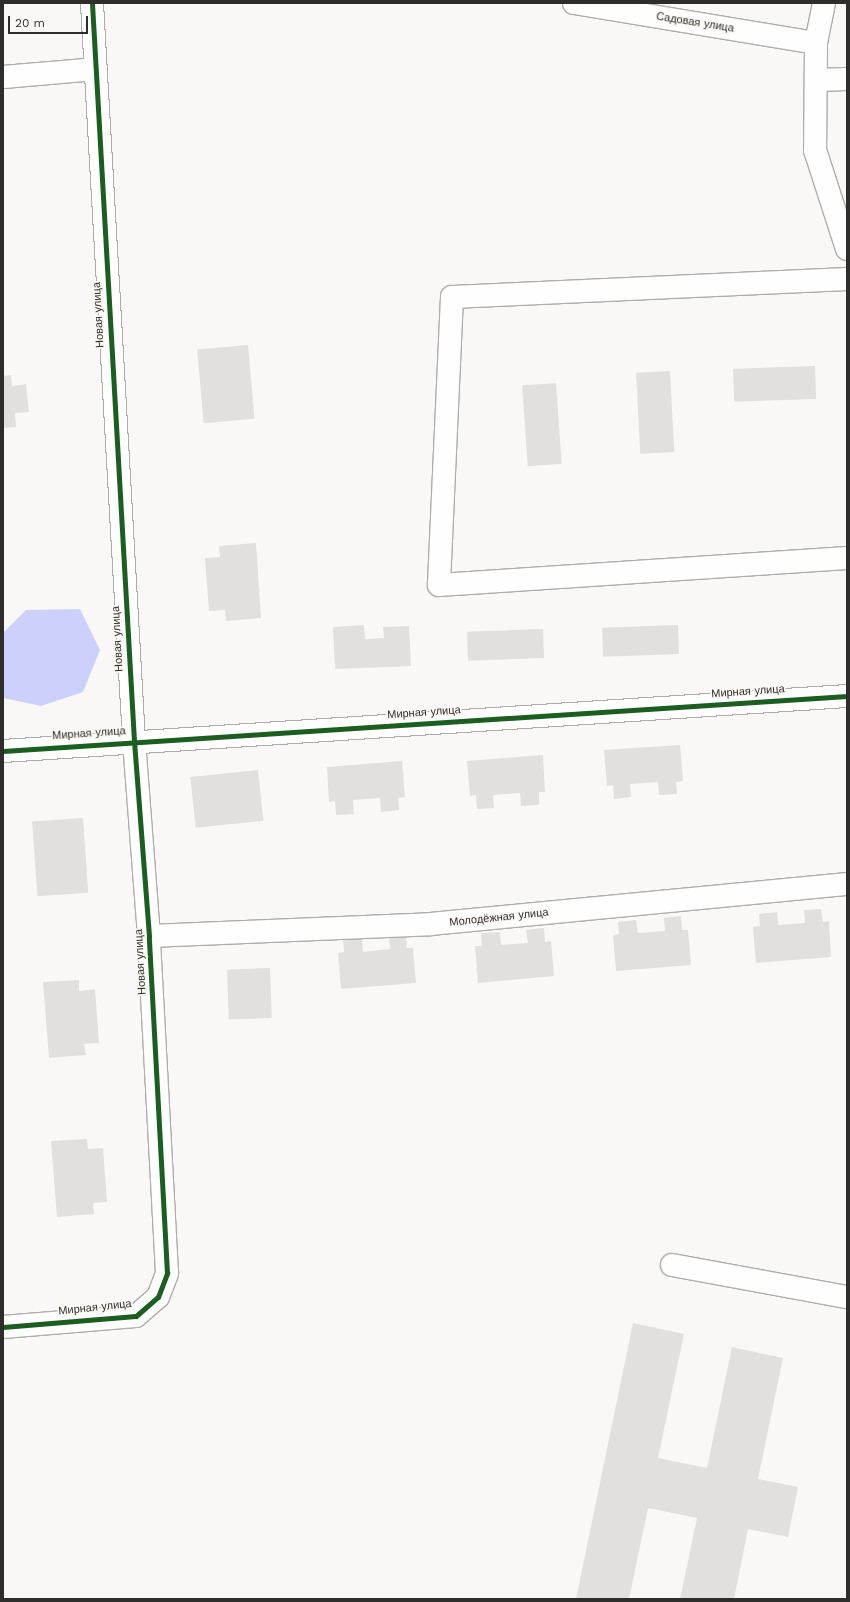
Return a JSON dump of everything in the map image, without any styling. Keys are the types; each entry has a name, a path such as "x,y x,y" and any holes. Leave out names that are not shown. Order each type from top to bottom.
{"street":[{"name":"Новая улица","path":"92,3 134,741 149,936 167,1273"},
{"name":"Садовая улица","path":"574,3 816,44"},
{"path":"824,3 816,44 815,150 847,249"},
{"path":"3,77 96,69"},
{"path":"816,80 847,79"},
{"path":"847,278 452,297 439,585 847,558"},
{"name":"Мирная улица","path":"3,751 134,741 847,696"},
{"name":"Молодёжная улица","path":"149,936 431,924 847,884"},
{"path":"672,1265 847,1297"},
{"name":"Мирная улица","path":"3,1327 136,1316 158,1297 167,1273"}],"water":[{"path":"80,609 100,650 83,692 41,706 3,698 3,633 26,610"}],"building":[{"path":"248,345 254,419 204,423 197,349"},
{"path":"815,366 816,399 734,402 733,369"},
{"path":"670,371 674,452 640,454 636,373"},
{"path":"11,375 12,386 26,384 29,412 15,413 16,427 3,428 3,376"},
{"path":"556,383 562,464 528,466 522,385"},
{"path":"256,543 261,618 226,621 225,610 209,611 205,558 220,557 219,546"},
{"path":"364,625 365,639 384,638 383,627 409,626 411,666 335,669 333,627"},
{"path":"678,625 679,654 603,657 602,628"},
{"path":"543,629 544,658 468,661 467,632"},
{"path":"680,745 683,781 676,782 677,794 659,795 658,782 630,784 631,797 614,799 613,785 607,786 604,750"},
{"path":"543,755 545,792 539,792 539,805 521,806 520,793 493,795 494,808 477,809 476,795 470,796 467,761"},
{"path":"402,761 405,797 398,798 399,810 381,812 380,798 353,800 354,814 336,815 335,801 329,802 327,767"},
{"path":"258,770 263,821 196,828 190,777"},
{"path":"83,818 88,893 37,896 32,822"},
{"path":"821,909 823,922 829,921 831,957 756,963 753,927 760,926 759,914 777,912 778,925 805,923 804,910"},
{"path":"681,916 682,930 688,930 691,965 616,971 613,935 619,934 618,922 636,920 638,933 665,931 664,918"},
{"path":"544,928 545,942 551,941 554,976 478,983 475,946 482,946 481,933 500,932 501,945 528,943 526,930"},
{"path":"406,935 407,948 413,948 416,983 341,989 338,953 344,952 343,940 362,938 363,952 390,949 389,936"},
{"path":"270,968 272,1018 229,1019 227,970"},
{"path":"79,980 79,991 95,989 99,1043 84,1044 86,1055 49,1058 43,982"},
{"path":"87,1139 88,1149 103,1148 107,1202 93,1203 94,1214 57,1217 51,1141"},
{"path":"633,1323 684,1334 658,1458 707,1468 732,1347 783,1358 758,1479 798,1487 788,1537 748,1529 734,1599 680,1599 697,1518 648,1508 629,1599 576,1599"}],"cycle path":[{"path":"3,1327 136,1316 158,1297 167,1273 149,936 134,741 92,3"},
{"path":"3,751 847,696"}]}
